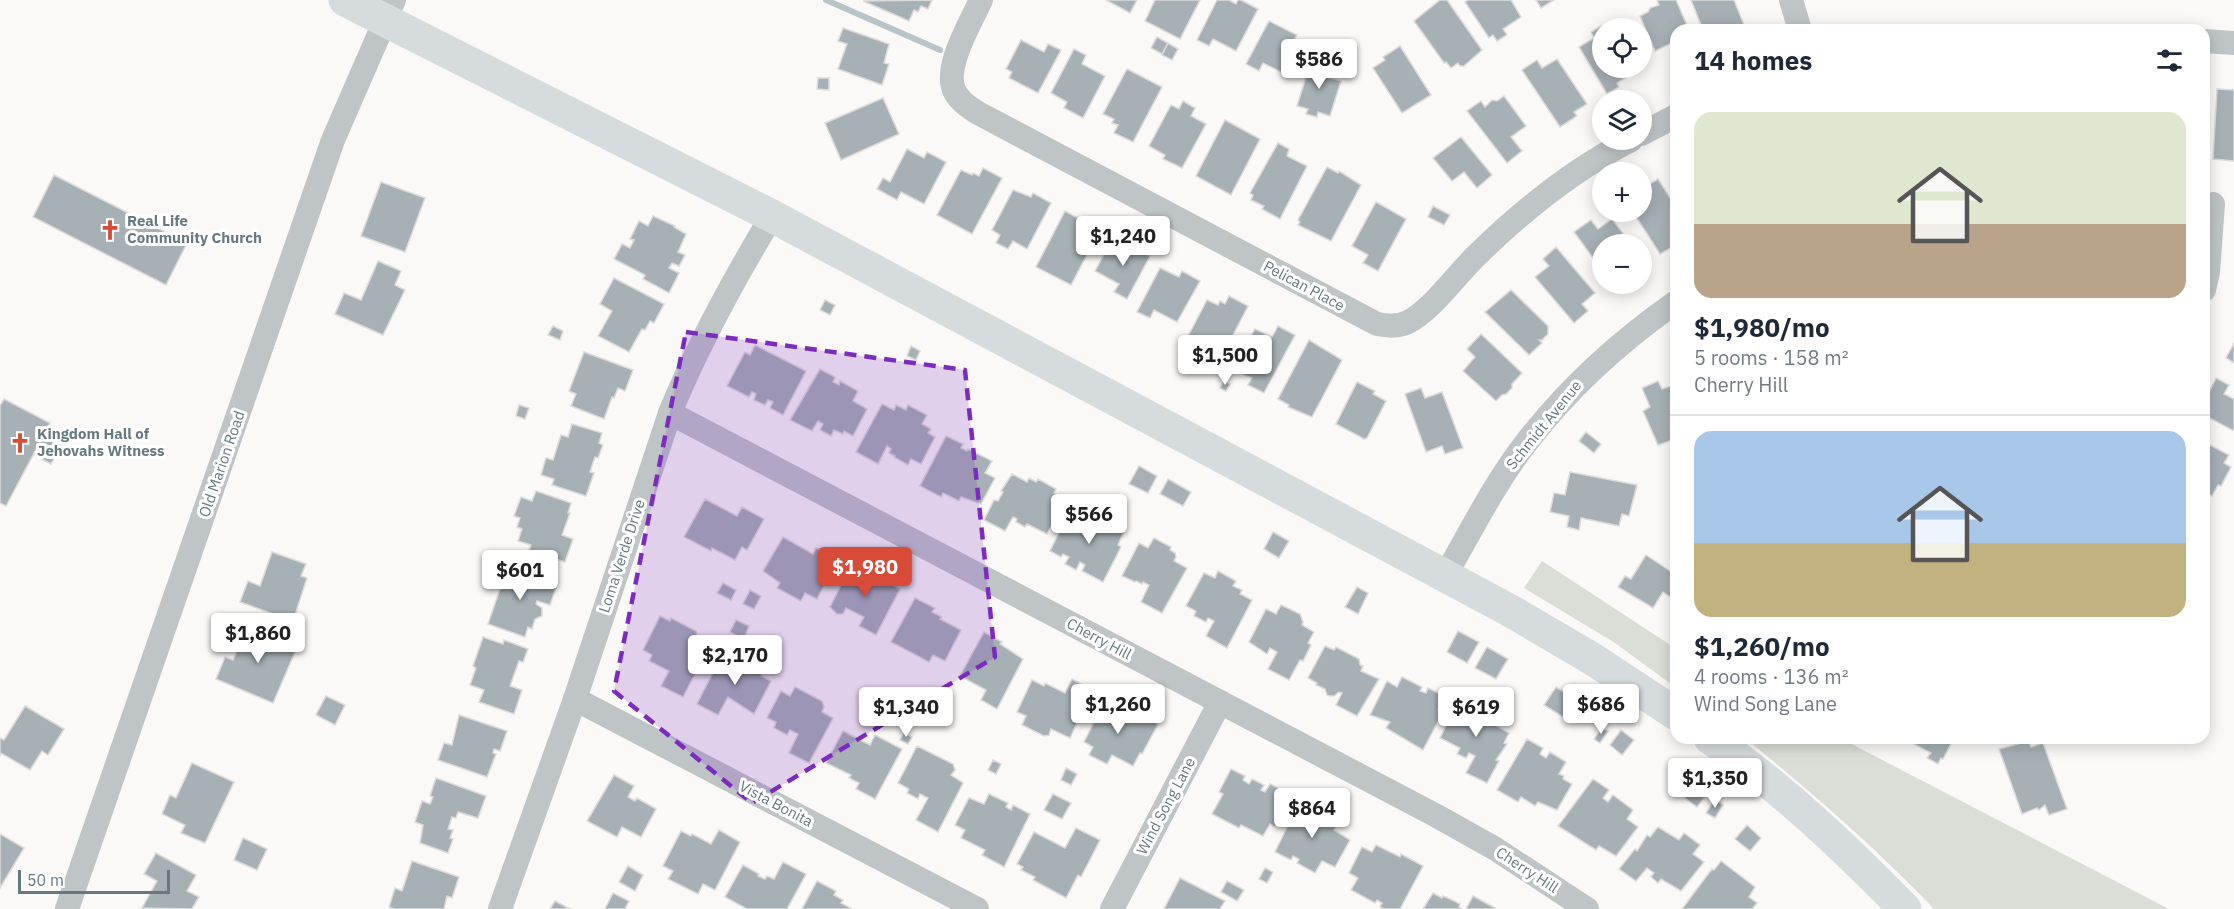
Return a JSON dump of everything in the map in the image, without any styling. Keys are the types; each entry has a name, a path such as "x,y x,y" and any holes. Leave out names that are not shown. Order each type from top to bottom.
{"main road":[{"path":"345,0 389,10 1537,625 1670,710"},
{"path":"1719,744 1828,834 1905,909"}],"street":[{"name":"Pelican Place","path":"981,0 956,55 951,79 954,90 964,104 1368,320 1388,326 1408,322 1417,317 1468,263 1521,215 1570,178 1614,150"},
{"path":"1791,0 1798,24"},
{"name":"Old Marion Road","path":"67,909 333,140 389,10"},
{"path":"2210,41 2234,43"},
{"path":"1652,128 1670,119"},
{"path":"2210,257 2217,205"},
{"name":"Loma Verde Drive","path":"500,909 575,699 670,413 740,268 772,216"},
{"name":"Schmidt Avenue","path":"1445,576 1500,482 1525,444 1548,416 1594,366 1670,306"},
{"name":"Cherry Hill","path":"670,413 1445,820 1494,848 1587,909"},
{"name":"Vista Bonita","path":"575,699 977,909"},
{"name":"Wind Song Lane","path":"1112,909 1220,702"}],"highlighted area":[{"path":"686,332 965,370 995,657 752,803 614,691"}],"shaded area":[{"path":"1542,561 1670,645 1670,683 1615,643 1524,588"},
{"path":"1752,744 1852,744 2169,909 1934,909 1842,820"}],"building":[{"path":"932,0 928,9 921,6 918,12 914,10 909,21 863,1"},
{"path":"1106,0 1137,0 1130,13"},
{"path":"1155,0 1200,0 1180,39 1145,21"},
{"path":"1217,0 1229,0 1236,4 1238,0 1241,0 1258,9 1236,51 1213,39 1209,46 1197,40"},
{"path":"1440,0 1447,0 1482,50 1464,66 1458,63 1451,68 1446,62 1444,63 1414,21"},
{"path":"1468,0 1511,0 1521,17 1503,29 1507,35 1497,41 1493,35 1489,38 1465,2"},
{"path":"1536,0 1554,0 1541,8"},
{"path":"1657,0 1676,0 1686,24 1670,24 1670,44 1655,51 1652,44 1652,18 1641,18 1640,16 1648,12 1650,8 1659,5"},
{"path":"1691,0 1734,0 1744,24 1701,24"},
{"path":"1269,21 1297,35 1294,40 1302,45 1287,75 1263,63 1259,71 1246,64"},
{"path":"843,28 889,44 884,63 889,64 882,85 838,69 847,44 838,41"},
{"path":"1157,37 1168,43 1162,54 1151,48"},
{"path":"1592,39 1592,69 1579,47"},
{"path":"1021,40 1044,52 1048,44 1061,50 1038,93 1009,78 1012,72 1006,69"},
{"path":"1168,43 1178,49 1172,60 1162,55"},
{"path":"1400,46 1431,95 1402,113 1373,68 1385,60 1383,57"},
{"path":"1074,49 1086,55 1082,64 1105,76 1083,118 1064,108 1067,102 1051,93"},
{"path":"1312,58 1331,64 1327,77 1341,81 1330,116 1318,112 1317,117 1306,114 1308,109 1297,106"},
{"path":"1557,59 1587,104 1574,112 1577,116 1560,127 1522,70 1537,60 1542,68"},
{"path":"1127,69 1162,87 1133,142 1114,133 1118,125 1112,123 1114,119 1103,114"},
{"path":"818,78 829,78 829,90 817,89"},
{"path":"1597,78 1625,78 1617,83 1619,87 1614,90 1605,90"},
{"path":"2217,89 2234,90 2234,161 2213,159"},
{"path":"1504,96 1526,126 1511,137 1522,151 1507,163 1467,111 1481,101 1485,107 1492,100 1497,101"},
{"path":"883,98 899,134 841,160 825,123"},
{"path":"1183,101 1195,108 1191,116 1206,124 1182,168 1163,159 1165,155 1149,146 1171,105 1179,109"},
{"path":"1225,120 1260,139 1231,195 1196,176"},
{"path":"1461,137 1492,175 1477,188 1464,172 1452,181 1433,158"},
{"path":"1278,143 1289,149 1287,156 1307,166 1280,219 1262,209 1264,206 1251,200 1253,195 1250,193"},
{"path":"907,149 924,158 927,152 946,162 924,204 901,192 897,200 877,189 883,178 890,182"},
{"path":"1327,167 1338,173 1339,171 1361,185 1331,241 1298,225 1300,222 1298,220"},
{"path":"983,168 1002,178 972,234 937,215 961,170 979,176"},
{"name":"Real Life Community Church","path":"54,175 187,243 166,285 33,217"},
{"path":"1658,179 1670,198 1670,248 1660,254 1652,242 1652,234 1647,234 1639,222 1652,222 1652,183"},
{"path":"381,182 425,198 405,252 361,236"},
{"path":"1013,190 1031,197 1033,193 1051,203 1027,249 1013,241 1008,249 996,243 1000,235 992,230"},
{"path":"1376,202 1406,219 1378,271 1363,263 1368,255 1352,246"},
{"path":"1433,206 1450,215 1444,225 1428,217"},
{"path":"1065,211 1100,230 1071,285 1036,267"},
{"path":"653,216 686,234 678,252 685,255 679,266 672,263 669,268 679,273 669,293 643,279 645,275 614,259 622,244 630,248 634,240 630,239 639,221 648,226"},
{"path":"1591,220 1598,229 1608,222 1614,222 1623,234 1592,234 1592,256 1574,232"},
{"path":"1122,241 1150,256 1127,299 1114,292 1119,284 1095,271 1111,242 1119,246"},
{"path":"1556,247 1592,289 1594,294 1582,304 1588,311 1574,323 1535,277 1549,266 1543,259"},
{"path":"378,261 401,271 395,285 405,290 383,335 335,314 344,293 361,300"},
{"path":"1160,268 1179,277 1182,271 1200,281 1177,322 1154,310 1150,318 1137,312"},
{"path":"614,278 664,304 654,323 650,321 645,330 642,329 629,352 598,336 612,311 600,304"},
{"path":"1511,290 1548,326 1548,334 1539,340 1542,343 1529,355 1485,312"},
{"path":"1229,296 1248,306 1219,362 1184,344 1207,300 1218,305 1220,301 1225,304"},
{"path":"825,300 835,305 830,315 820,310"},
{"path":"553,326 563,331 560,340 548,335"},
{"path":"1278,326 1295,335 1264,393 1248,385 1252,378 1244,375 1242,370 1234,366 1255,329 1272,337"},
{"path":"1481,334 1522,373 1512,384 1512,388 1496,401 1463,371 1475,357 1467,349"},
{"path":"1309,340 1342,360 1312,417 1288,407 1289,405 1278,399"},
{"path":"2234,343 2234,363 2226,358"},
{"path":"755,345 806,371 783,415 770,408 773,402 768,400 765,405 754,400 756,394 752,392 749,397 727,386 745,352 750,355"},
{"path":"911,346 920,351 916,360 907,356"},
{"path":"584,352 633,370 625,391 618,388 614,398 612,397 604,419 571,406 576,394 569,391"},
{"path":"820,369 835,377 833,382 839,385 840,381 858,391 853,401 867,409 853,436 844,431 843,434 834,430 831,436 820,430 823,424 818,421 812,431 790,420"},
{"path":"2216,378 2229,385 2224,394 2234,399 2234,431 2210,418 2210,390"},
{"path":"1224,381 1230,384 1226,391 1220,388"},
{"path":"1658,381 1662,389 1670,386 1670,441 1658,445 1643,411 1650,407 1642,388"},
{"path":"1357,382 1375,391 1373,394 1386,401 1367,438 1364,439 1336,424"},
{"path":"1421,388 1425,398 1442,392 1463,448 1445,454 1442,446 1426,452 1405,394"},
{"name":"Kingdom Hall of Jehovahs Witness","path":"4,399 50,423 6,506 0,503 0,406"},
{"path":"882,404 894,410 896,405 906,410 908,405 927,415 922,424 931,429 928,433 935,437 921,464 911,459 908,465 889,453 891,449 887,446 878,464 856,452"},
{"path":"519,405 529,408 525,419 516,416"},
{"path":"572,424 602,433 599,443 603,445 598,458 595,457 590,472 594,473 586,496 552,485 554,479 541,475 546,458 553,460 561,435 568,437"},
{"path":"47,431 64,440 51,464 34,455"},
{"path":"1586,432 1601,444 1594,453 1579,441"},
{"path":"946,436 963,444 961,448 992,461 985,473 995,478 981,504 961,497 959,501 943,493 941,497 920,486"},
{"path":"2210,445 2229,455 2224,463 2231,467 2221,486 2218,485 2212,496 2210,495"},
{"path":"1139,466 1157,476 1148,493 1129,484"},
{"path":"1570,472 1637,485 1629,516 1622,514 1619,526 1581,518 1579,530 1567,527 1569,516 1550,512 1554,493 1565,495"},
{"path":"1012,474 1027,482 1029,478 1036,482 1038,479 1056,489 1054,493 1065,499 1047,534 1027,524 1025,527 1016,522 1017,519 1013,517 1005,531 984,520 994,500 998,501 1003,492 1001,491"},
{"path":"1168,479 1191,492 1183,506 1160,494"},
{"path":"536,491 571,503 562,535 573,539 565,562 529,550 531,545 518,541 522,529 517,527 520,518 514,516 521,497 532,501"},
{"path":"705,499 737,516 742,507 764,519 747,550 742,547 735,560 684,537"},
{"path":"1082,512 1102,522 1100,526 1106,528 1108,523 1124,531 1118,545 1121,547 1103,582 1082,571 1085,565 1080,562 1076,570 1065,564 1069,557 1063,554 1061,557 1050,551 1067,517 1077,522"},
{"path":"1273,532 1289,541 1279,558 1264,549"},
{"path":"783,537 813,554 816,548 839,557 817,599 805,593 801,601 777,588 780,583 763,571"},
{"path":"1154,538 1171,547 1170,550 1175,553 1176,557 1174,561 1187,568 1162,613 1141,602 1149,585 1122,576 1139,543 1148,548"},
{"path":"272,552 306,564 301,576 307,578 293,621 240,602 248,581 260,586"},
{"path":"1646,555 1670,571 1670,597 1663,592 1653,608 1618,587 1625,576 1631,579"},
{"path":"852,564 878,578 877,580 882,583 883,580 900,589 876,635 859,626 864,617 846,608 843,614 837,614 830,607"},
{"path":"501,570 529,579 531,573 558,582 550,605 537,601 536,604 542,608 542,616 535,619 532,629 528,627 525,637 488,624 500,589 495,587"},
{"path":"1218,571 1236,581 1233,586 1242,590 1240,594 1252,600 1227,648 1206,636 1214,621 1208,618 1206,622 1194,616 1196,611 1186,606 1204,573 1215,578"},
{"path":"723,583 736,590 731,600 717,593"},
{"path":"1357,587 1368,593 1358,614 1345,607"},
{"path":"750,590 761,596 754,609 743,604"},
{"path":"915,598 935,608 932,612 942,617 940,619 961,630 945,661 933,655 929,662 891,642"},
{"path":"1281,605 1300,614 1302,625 1314,632 1308,643 1311,645 1303,661 1300,660 1289,680 1268,669 1277,652 1270,648 1267,654 1249,642 1266,609 1276,614"},
{"path":"660,616 670,621 671,618 696,631 698,638 696,643 708,649 683,697 661,686 669,671 649,661 652,655 643,650"},
{"path":"736,620 749,626 745,636 740,637 730,632"},
{"path":"250,622 285,637 281,646 295,652 273,703 216,679 225,657 233,660"},
{"path":"1458,631 1479,642 1467,663 1447,652"},
{"path":"984,632 1002,642 1000,644 1023,659 997,709 981,700 986,690 960,676"},
{"path":"483,637 503,644 504,640 528,649 523,662 519,661 510,686 522,690 514,714 479,702 484,690 470,685 476,668 473,666"},
{"path":"1325,646 1334,650 1336,647 1359,659 1360,665 1363,666 1361,671 1379,679 1357,716 1336,705 1342,693 1339,692 1334,696 1327,695 1325,689 1308,678"},
{"path":"1487,647 1508,659 1496,679 1475,668"},
{"path":"721,657 733,663 740,658 764,670 761,676 771,681 754,714 728,697 718,715 697,704"},
{"path":"1402,677 1422,687 1420,691 1426,693 1428,688 1445,696 1438,710 1443,712 1423,750 1386,728 1390,722 1370,715 1387,681 1397,687"},
{"path":"1072,679 1092,690 1081,712 1079,711 1073,721 1077,723 1070,738 1051,729 1049,735 1044,736 1022,725 1026,716 1017,712 1032,680 1044,686 1045,683 1065,693"},
{"path":"795,687 822,701 824,707 822,712 833,718 809,763 789,753 798,734 790,730 787,735 774,728 776,722 767,718 781,691 790,696"},
{"path":"1556,687 1575,699 1563,717 1544,705"},
{"path":"919,689 926,693 921,702 914,698"},
{"path":"326,696 345,705 335,725 316,715"},
{"path":"1104,699 1118,706 1115,712 1133,722 1137,714 1158,724 1133,766 1112,755 1107,764 1089,755 1093,747 1084,742 1093,724 1090,722"},
{"path":"939,700 950,705 946,714 935,710"},
{"path":"1475,700 1491,709 1488,715 1497,721 1495,725 1509,733 1504,743 1507,744 1496,760 1499,761 1487,783 1466,773 1475,756 1469,753 1466,758 1457,754 1460,748 1440,738 1458,702 1470,709"},
{"path":"25,706 64,729 48,755 42,751 30,770 1,753 0,756 0,738 4,740"},
{"path":"459,715 507,731 500,751 494,749 493,753 496,754 487,777 438,760 444,743 452,745"},
{"path":"1602,728 1608,731 1600,743 1594,739"},
{"path":"1621,730 1634,740 1622,755 1610,745"},
{"path":"843,731 870,745 875,735 902,749 875,799 856,789 859,783 849,778 851,775 826,763"},
{"path":"904,733 912,737 908,744 900,740"},
{"path":"1527,739 1543,748 1540,754 1546,758 1550,752 1566,762 1559,774 1572,784 1557,810 1538,802 1535,806 1521,797 1518,802 1497,790"},
{"path":"1914,744 1951,744 1938,764 1927,758 1931,753"},
{"path":"2018,744 2030,744 2031,747 2043,744 2067,809 2049,815 2045,805 2039,810 2037,808 2022,814 1999,749"},
{"path":"917,746 953,764 955,770 951,775 963,783 938,832 916,820 928,798 920,794 918,799 907,793 909,789 898,783"},
{"path":"993,760 1001,764 996,774 988,770"},
{"path":"192,763 234,782 205,843 181,833 185,825 162,814 170,795 176,798"},
{"path":"1066,768 1077,774 1071,785 1061,780"},
{"path":"1231,769 1245,776 1243,780 1249,784 1252,779 1264,785 1261,790 1265,792 1270,784 1292,795 1275,827 1270,824 1263,836 1241,825 1239,828 1212,814 1223,794 1219,792"},
{"path":"614,775 634,786 628,797 635,801 637,798 656,809 641,837 622,827 617,837 587,821"},
{"path":"436,778 486,796 478,818 458,812 456,818 452,817 448,829 453,830 450,838 453,839 448,853 420,843 423,825 415,822 422,801 430,804"},
{"path":"1593,779 1609,790 1603,798 1608,802 1613,795 1633,810 1627,819 1638,827 1616,856 1599,846 1596,850 1558,826"},
{"path":"1695,785 1707,794 1697,807 1685,798"},
{"path":"989,794 1008,803 1006,807 1011,810 1013,805 1030,814 1004,867 982,855 985,850 961,838 965,830 955,825 969,798 984,804"},
{"path":"1053,794 1071,803 1062,819 1044,810"},
{"path":"1301,799 1322,810 1316,820 1321,823 1324,818 1337,825 1334,830 1350,840 1335,867 1322,861 1315,873 1297,863 1299,859 1293,856 1291,860 1275,852"},
{"path":"1715,799 1723,805 1715,818 1706,813"},
{"path":"1747,825 1761,838 1750,851 1735,839"},
{"path":"1658,827 1679,840 1684,833 1700,845 1693,854 1704,862 1681,891 1661,879 1658,883 1651,877 1654,873 1647,868 1636,881 1619,869 1635,849 1637,851 1647,835 1650,837"},
{"path":"1076,828 1100,840 1081,877 1078,875 1066,898 1033,880 1035,877 1021,870 1023,867 1017,864 1034,832 1065,848"},
{"path":"719,830 740,842 715,890 703,884 698,894 668,879 673,871 663,866 681,831 711,844"},
{"path":"0,834 24,848 0,888"},
{"path":"243,838 267,849 257,870 234,860"},
{"path":"1376,845 1400,857 1401,854 1423,866 1400,909 1384,909 1380,907 1382,903 1377,900 1375,903 1351,890 1358,878 1349,873 1362,847 1372,852"},
{"path":"156,853 196,875 187,891 199,897 192,909 142,908 157,881 144,874"},
{"path":"412,861 459,877 452,898 447,896 444,909 394,909 389,907 395,888 402,891"},
{"path":"1721,861 1755,887 1749,897 1757,903 1752,909 1682,909 1712,869 1714,870"},
{"path":"783,862 806,874 787,909 747,909 725,897 743,865 759,874 758,876 774,879"},
{"path":"628,866 643,875 635,891 619,882"},
{"path":"1265,868 1273,872 1267,883 1259,879"},
{"path":"1180,878 1225,901 1220,909 1164,909"},
{"path":"817,881 836,891 834,895 843,900 841,903 852,909 802,909"},
{"path":"1227,881 1244,890 1237,901 1221,892"},
{"path":"613,893 629,901 625,909 605,909"},
{"path":"1433,893 1460,904 1459,907 1462,909 1423,909"},
{"path":"1473,896 1495,908 1495,909 1466,909"},
{"path":"555,901 570,909 550,909"}],"waterway":[{"path":"826,0 940,50"}],"place":[{"name":"Real Life Community Church","path":"110,230"},
{"name":"Kingdom Hall of Jehovahs Witness","path":"20,443"}]}
